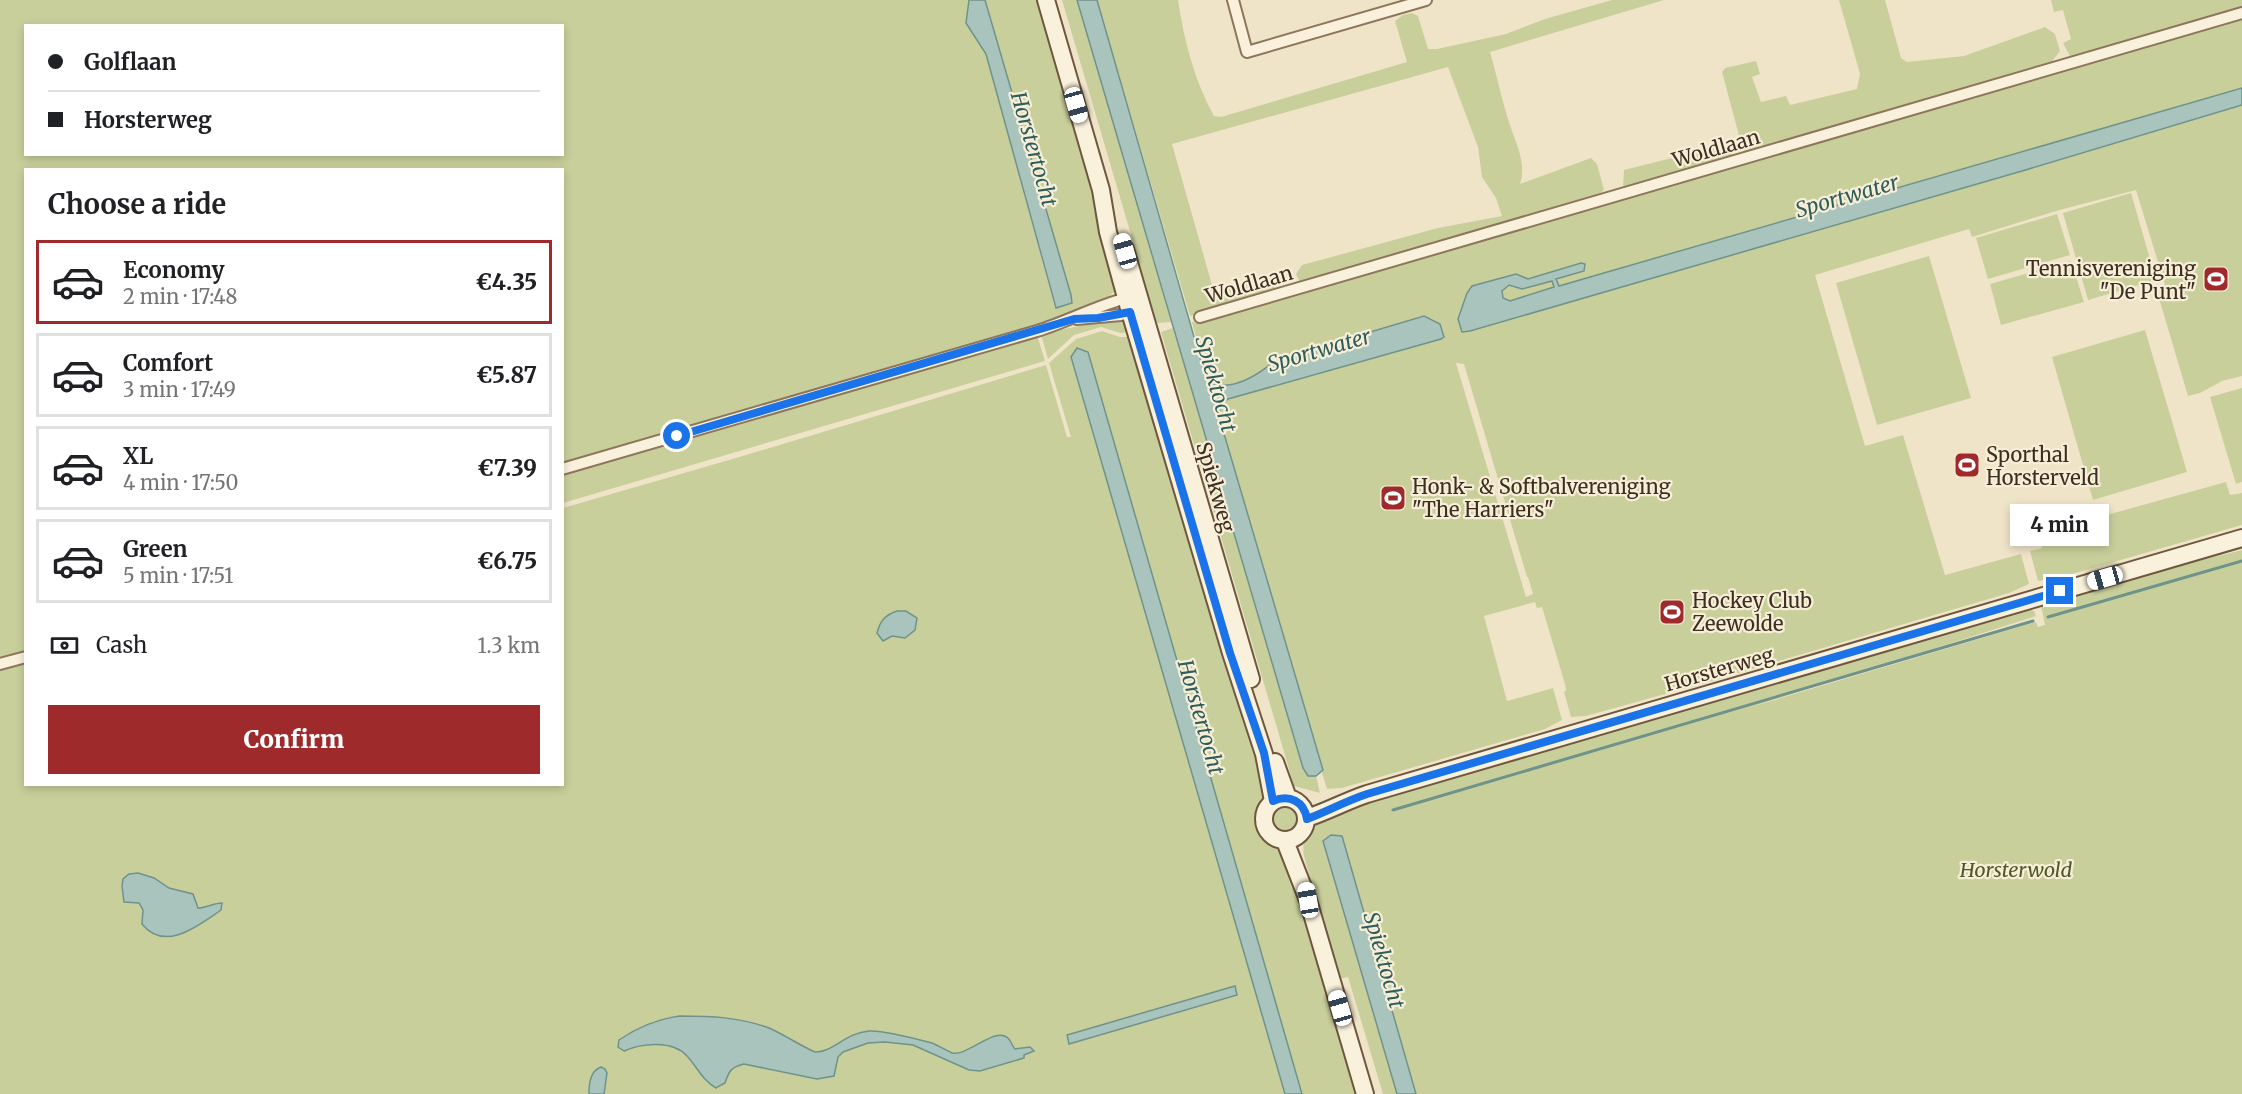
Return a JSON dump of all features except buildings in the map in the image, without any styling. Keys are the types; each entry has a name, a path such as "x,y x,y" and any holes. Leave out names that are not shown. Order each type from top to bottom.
{"main road":[{"name":"Spiekweg","path":"1046,0 1101,190 1108,232 1134,303 1230,653 1281,799"},
{"name":"Horsterweg","path":"1305,813 1333,810 1347,801 2242,538"},
{"path":"1281,799 1299,803 1305,813 1306,826 1290,840 1276,839 1268,833 1264,825 1263,816 1267,807 1281,799"},
{"path":"1290,840 1365,1094"}],"street":[{"path":"1233,0 1248,52 1426,0"},
{"name":"Woldlaan","path":"1200,317 2242,13"},
{"path":"564,468 1074,319 1098,306 1134,303"},
{"path":"0,664 24,658"}],"green space":[{"path":"0,0 969,0 966,23 986,54 1055,308 1058,308 1071,295 985,0 1040,0 1099,200 1116,290 1090,307 1041,325 564,464 564,168 24,168 24,652 0,659"},
{"path":"1062,0 1077,0 1171,322 1157,323"},
{"path":"1097,0 1178,0 1183,30 1195,74 1214,116 1221,117 1407,62 1395,21 1403,15 1412,13 1418,16 1428,49 1437,49 1506,34 1545,19 1612,0 1664,0 1490,52 1520,154 1522,176 1520,184 1591,158 1597,164 1604,190 1596,197 1301,284 1296,274 1302,265 1438,228 1502,216 1496,198 1482,177 1478,147 1448,67 1172,144 1214,292 1260,277 1272,278 1276,292 1190,316"},
{"path":"1839,0 1885,0 1901,58 1907,62 1964,56 2045,27 2055,34 2060,51 2050,64 1744,154 1722,72 1725,68 1756,61 1760,74 1752,77 1761,102 1786,96 1790,105 1857,89 1860,74"},
{"path":"2051,0 2242,0 2242,8 2077,56 2070,56 2063,43 2071,39 2063,10 2054,12"},
{"path":"2242,15 2242,88 1558,286 1556,279 1584,271 1585,265 1581,263 1528,279 1516,274 1472,286 1462,332 2242,105 2242,376 2222,381 2200,393 2188,396 2156,288 2165,285 2136,190 2056,211 1972,237 1969,229 1815,275 1865,446 1903,435 1945,575 2021,554 2029,584 2009,593 1701,684 1586,716 1571,717 1564,692 1565,684 1542,607 1537,608 1535,602 1484,616 1507,701 1553,688 1562,720 1545,729 1342,788 1327,789 1220,419 1220,407 1228,399 1444,337 1440,325 1424,316 1276,360 1241,382 1221,386 1213,383 1206,376 1192,322","holes":["1456,363 1464,364 1533,594 1526,597"]},
{"path":"1728,144 1733,156 1728,160 1623,189 1624,170"},
{"path":"2131,193 2156,280 2088,300 2063,213"},
{"path":"2057,214 2070,255 1988,279 1976,238"},
{"path":"1929,256 1971,398 1877,425 1836,283"},
{"path":"2071,261 2084,302 2001,325 1990,284"},
{"path":"1552,281 1554,287 1510,301 1503,298 1501,292 1509,285 1522,289"},
{"path":"1112,319 1125,322 1132,332 1120,333 1101,327 1074,335 1048,359 1041,334"},
{"path":"1173,328 1303,768 1308,776 1316,776 1320,793 1294,786 1161,332"},
{"path":"2145,330 2187,472 2093,500 2052,357"},
{"path":"1102,331 1120,337 1135,337 1231,662 1268,798 1259,814 1259,825 1265,835 1278,844 1296,890 1358,1094 1302,1094 1088,352 1078,348 1071,357 1285,1094 0,1094 0,668 24,660 24,786 564,786 564,508 1046,365 1067,437 1071,437 1049,363 1076,339"},
{"path":"1037,335 1045,361 564,503 564,475"},
{"path":"2242,388 2242,482 2236,484 2210,397"},
{"path":"2226,482 2230,495 2242,493 2242,525 2065,576 2060,574 2052,579 2038,581 2030,551 2042,548 2038,534"},
{"name":"Horsterwold","path":"2242,550 2242,1094 1416,1094 1342,837 1329,836 1323,842 1397,1094 1383,1094 1348,977 1338,979 1304,856 1305,838 1315,824 1369,801 2023,607 2034,611 2036,616 1744,709 2036,622 2038,627 2045,625 2041,605 2180,562 2194,562"},
{"path":"1284,802 1295,807 1300,818 1295,829 1284,834 1273,829 1268,818 1273,807"}],"water":[{"path":"969,0 985,0 1071,295 1072,303 1056,308 986,54 966,23"},
{"name":"Sportwater","path":"1077,0 1097,0 1203,368 1211,383 1228,385 1237,383 1254,376 1276,360 1424,316 1440,324 1444,337 1441,339 1228,399 1220,408 1220,420 1323,770 1316,776 1308,776 1303,768"},
{"path":"2242,88 2242,105 2022,171 1462,332 1458,319 1467,293 1472,286 1516,274 1528,279 1581,263 1585,264 1584,271 1556,279 1559,286","holes":["1552,281 1554,287 1510,301 1503,298 1502,291 1509,285 1522,289"]},
{"path":"1077,348 1088,352 1302,1094 1285,1094 1071,357"},
{"path":"906,611 917,618 915,630 905,638 892,636 883,641 877,633 880,625 889,614"},
{"path":"1331,835 1342,836 1416,1094 1397,1094 1323,841"},
{"path":"138,873 154,878 169,888 193,894 198,908 222,903 221,910 203,923 182,933 161,936 151,932 142,924 143,910 139,903 124,902 123,879 129,874"},
{"path":"1235,986 1237,995 1069,1044 1067,1035"},
{"path":"680,1016 747,1021 769,1028 815,1052 827,1049 853,1035 869,1031 891,1033 932,1043 952,1053 965,1051 1002,1035 1008,1038 1015,1049 1030,1047 1034,1051 1024,1055 1024,1058 980,1071 969,1070 913,1045 868,1043 843,1052 838,1057 834,1076 817,1079 744,1064 733,1068 725,1083 716,1088 704,1078 687,1056 674,1047 657,1044 624,1051 618,1047 619,1040 641,1027"},
{"path":"601,1067 607,1073 604,1094 589,1094 592,1075"}],"waterway":[{"path":"2048,617 2242,561"},
{"path":"1393,810 2033,621"}],"place":[{"name":"Tennisvereniging \"De Punt\"","path":"2216,279"},
{"name":"Sporthal Horsterveld","path":"1967,465"},
{"name":"Honk- & Softbalvereniging \"The Harriers\"","path":"1393,498"},
{"name":"Hockey Club Zeewolde","path":"1672,612"}],"route":[{"path":"677,436 1074,319 1098,318 1130,312 1230,653 1264,753 1273,801 1280,798 1294,800 1304,808 1307,819 1367,794 2060,591"}],"water label":[{"name":"Horstertocht","path":"1034,149"},
{"name":"Spiektocht","path":"1216,384"},
{"name":"Horstertocht","path":"1201,717"},
{"name":"Spiektocht","path":"1384,960"}]}
